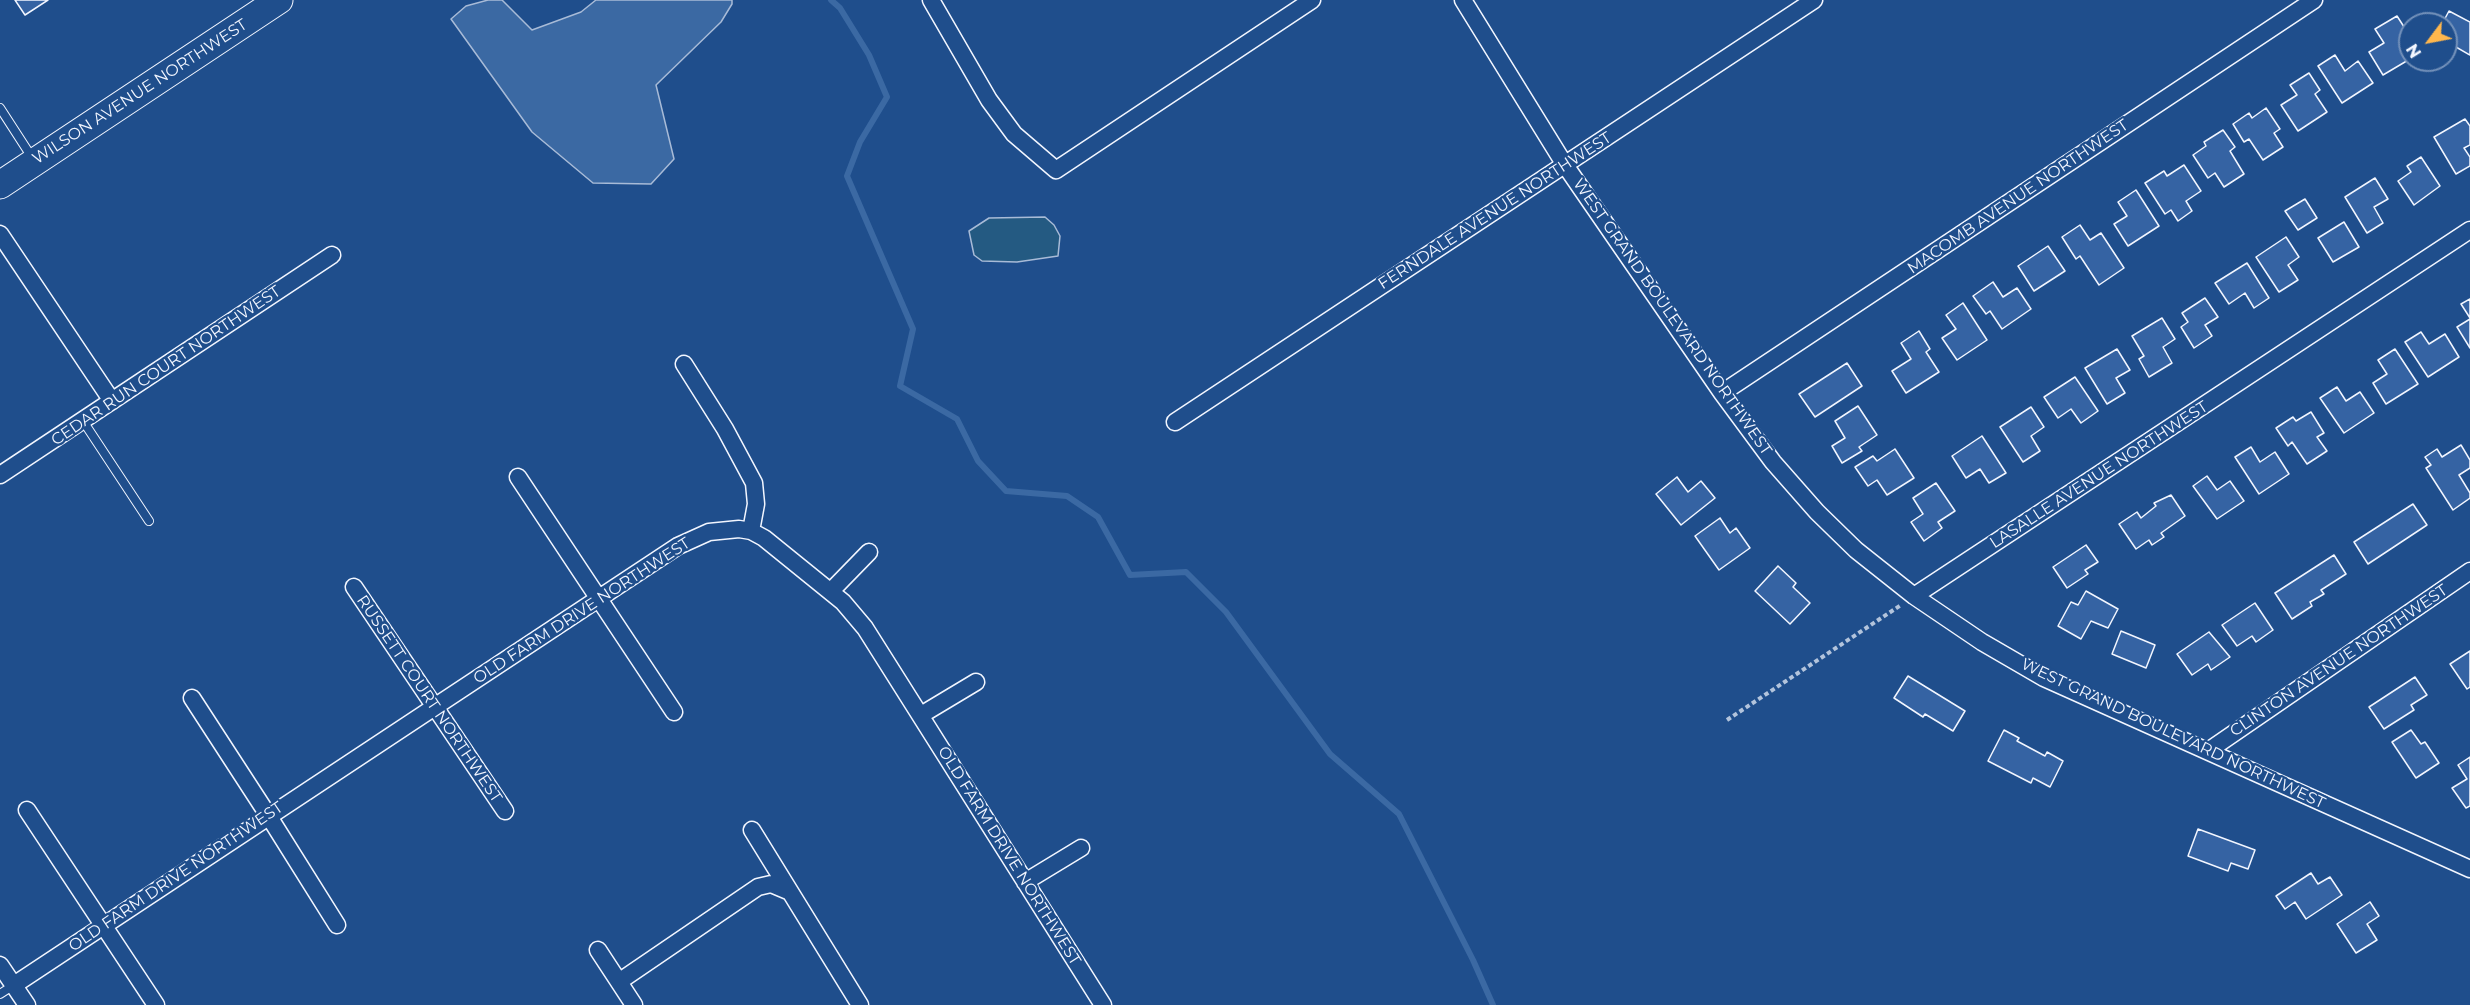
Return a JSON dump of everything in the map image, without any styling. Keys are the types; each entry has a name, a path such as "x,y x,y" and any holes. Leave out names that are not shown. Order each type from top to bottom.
{"main road":[{"name":"WILSON AVENUE NORTHWEST","path":"0,185 279,0"}],"street":[{"path":"931,0 995,108 1014,134 1056,170 1312,0"},
{"name":"WEST GRAND BOULEVARD NORTHWEST","path":"1463,0 1565,165 1722,393 1773,462 1817,512 1857,550 1914,596 1982,642 2044,678 2470,869"},
{"name":"FERNDALE AVENUE NORTHWEST","path":"1175,422 1814,0"},
{"name":"MACOMB AVENUE NORTHWEST","path":"1722,393 2314,0"},
{"name":"LASALLE AVENUE NORTHWEST","path":"1914,596 2470,230"},
{"path":"0,234 112,401"},
{"name":"CEDAR RUN COURT NORTHWEST","path":"0,475 332,255"},
{"path":"684,364 725,429 754,483 756,504 751,531"},
{"path":"518,477 674,712"},
{"name":"OLD FARM DRIVE NORTHWEST","path":"7,989 598,598 693,538 708,532 727,530 751,531 764,538 831,591 865,628 1103,1005"},
{"path":"831,591 869,552"},
{"name":"CLINTON AVENUE NORTHWEST","path":"2208,751 2470,571"},
{"name":"RUSSETT COURT NORTHWEST","path":"354,587 504,811"},
{"path":"921,715 976,681"},
{"path":"192,698 337,925"},
{"path":"27,810 156,1005"},
{"path":"752,830 860,1005"},
{"path":"1025,882 1081,848"},
{"path":"620,981 758,887 776,885 791,893"},
{"path":"598,950 634,1005"},
{"path":"0,964 7,989 27,1005"}],"lane":[{"path":"0,108 35,162"},
{"path":"83,422 149,521"}],"path":[{"path":"1727,720 1914,596"}],"shaded area":[{"path":"488,0 502,0 532,30 581,12 596,0 732,0 721,22 656,85 674,159 651,184 593,183 532,132 451,19 466,6"},
{"path":"1045,217 1054,225 1060,236 1058,256 1017,262 982,261 974,255 969,231 989,218"}],"building":[{"path":"15,0 48,0 25,15"},
{"path":"2397,16 2398,18 2398,66 2383,75 2369,52 2384,43 2375,29"},
{"path":"2458,16 2470,22 2470,55 2458,48"},
{"path":"2335,55 2345,71 2358,61 2373,83 2342,103 2318,66"},
{"path":"2309,73 2320,90 2315,94 2327,112 2298,131 2281,105 2297,95 2290,85"},
{"path":"2266,108 2280,129 2274,133 2283,147 2263,160 2249,139 2244,142 2233,124 2249,113 2252,118"},
{"path":"2465,119 2470,126 2470,145 2464,148 2470,157 2470,166 2456,174 2434,137"},
{"path":"2223,130 2235,147 2230,151 2244,174 2224,187 2215,173 2208,178 2193,155 2206,146 2204,142"},
{"path":"2421,157 2440,186 2414,205 2398,181 2411,172 2407,166"},
{"path":"2184,165 2201,191 2186,201 2192,211 2178,221 2171,210 2165,214 2145,183 2164,171 2167,176"},
{"path":"2375,178 2388,199 2374,207 2383,223 2367,233 2345,197"},
{"path":"2136,190 2159,226 2128,246 2114,224 2127,216 2118,202"},
{"path":"2305,199 2317,218 2298,230 2285,211"},
{"path":"2344,222 2359,247 2333,262 2318,238"},
{"path":"2080,225 2090,240 2101,233 2124,268 2099,285 2080,256 2076,259 2062,237"},
{"path":"2286,237 2299,257 2288,265 2298,280 2279,292 2256,257"},
{"path":"2048,246 2065,271 2034,291 2018,266"},
{"path":"2247,263 2269,298 2254,308 2245,293 2229,304 2215,283"},
{"path":"1993,282 2003,297 2017,288 2031,309 2002,329 1990,311 1986,314 1973,296"},
{"path":"2205,298 2218,317 2205,325 2212,336 2194,348 2181,327 2188,322 2182,313"},
{"path":"2470,299 2470,318 2461,304"},
{"path":"1963,303 1987,340 1957,360 1942,338 1956,329 1946,315"},
{"path":"2162,318 2175,339 2163,347 2172,363 2149,377 2139,359 2144,356 2132,336"},
{"path":"2470,319 2470,348 2457,327"},
{"path":"1919,331 1930,349 1926,352 1939,372 1906,393 1892,371 1911,359 1901,343"},
{"path":"2421,332 2429,344 2445,334 2459,357 2428,377 2405,342"},
{"path":"2117,349 2130,370 2116,378 2125,393 2107,404 2085,368"},
{"path":"2395,349 2418,384 2386,404 2373,383 2387,374 2378,360"},
{"path":"1847,363 1862,386 1815,417 1799,394"},
{"path":"2075,377 2098,411 2081,423 2071,409 2058,418 2044,397"},
{"path":"2337,387 2346,401 2360,392 2374,413 2344,433 2320,398"},
{"path":"1858,406 1877,435 1859,447 1862,451 1842,463 1832,446 1845,438 1835,421"},
{"path":"2031,407 2044,427 2031,436 2040,451 2023,462 2000,427"},
{"path":"2311,412 2324,433 2317,437 2327,451 2307,464 2292,442 2288,446 2276,428 2293,417 2296,421"},
{"path":"1982,436 2006,473 1989,483 1980,469 1966,478 1952,456"},
{"path":"2461,445 2470,460 2470,468 2459,475 2470,493 2470,498 2453,510 2426,468 2431,465 2425,457 2437,449 2442,457"},
{"path":"2251,447 2260,462 2275,452 2289,474 2259,494 2235,457"},
{"path":"1895,449 1914,478 1887,495 1877,480 1868,486 1855,467 1873,456 1877,461"},
{"path":"2207,476 2217,490 2230,481 2244,501 2217,519 2193,486"},
{"path":"1677,477 1688,492 1701,481 1715,498 1681,525 1656,494"},
{"path":"1936,483 1955,511 1938,522 1942,528 1924,541 1911,522 1923,514 1913,498"},
{"path":"2171,495 2185,516 2161,533 2164,537 2152,545 2149,540 2136,549 2119,524 2137,512 2141,518 2156,506 2154,503"},
{"path":"2413,504 2427,525 2368,564 2354,542"},
{"path":"1720,518 1730,533 1736,528 1750,548 1719,570 1695,536"},
{"path":"2086,545 2098,562 2085,570 2088,574 2067,588 2053,567"},
{"path":"2334,555 2346,574 2321,590 2324,594 2310,602 2312,606 2292,619 2275,593"},
{"path":"1778,566 1796,583 1793,587 1810,603 1790,624 1755,591"},
{"path":"2086,591 2118,609 2108,628 2091,621 2081,639 2058,626 2071,602 2078,605"},
{"path":"2255,603 2273,630 2256,642 2252,636 2237,646 2222,625"},
{"path":"2121,631 2155,645 2146,668 2112,654"},
{"path":"2209,632 2230,657 2211,670 2208,664 2192,675 2177,654"},
{"path":"2470,651 2470,687 2467,689 2450,664"},
{"path":"1908,676 1965,711 1953,731 1925,714 1923,717 1894,698"},
{"path":"2415,677 2427,695 2411,705 2414,710 2384,729 2369,707"},
{"path":"2004,730 2019,738 2017,741 2045,756 2047,752 2063,761 2050,787 2033,778 2031,783 1988,761"},
{"path":"2411,730 2421,744 2425,742 2439,763 2416,778 2392,742"},
{"path":"2470,757 2470,806 2466,808 2452,788 2467,779 2458,765"},
{"path":"2198,829 2255,850 2248,869 2231,863 2228,871 2188,856"},
{"path":"2311,873 2318,884 2330,877 2342,895 2306,919 2295,902 2285,909 2276,896"},
{"path":"2370,902 2379,916 2367,924 2377,940 2356,953 2337,924"}],"waterway":[{"path":"831,0 840,8 869,55 887,97 860,142 847,176 913,329 900,386 957,419 978,461 1006,491 1067,496 1098,517 1130,575 1186,572 1226,612 1330,754 1399,814 1473,960 1493,1005"}]}
